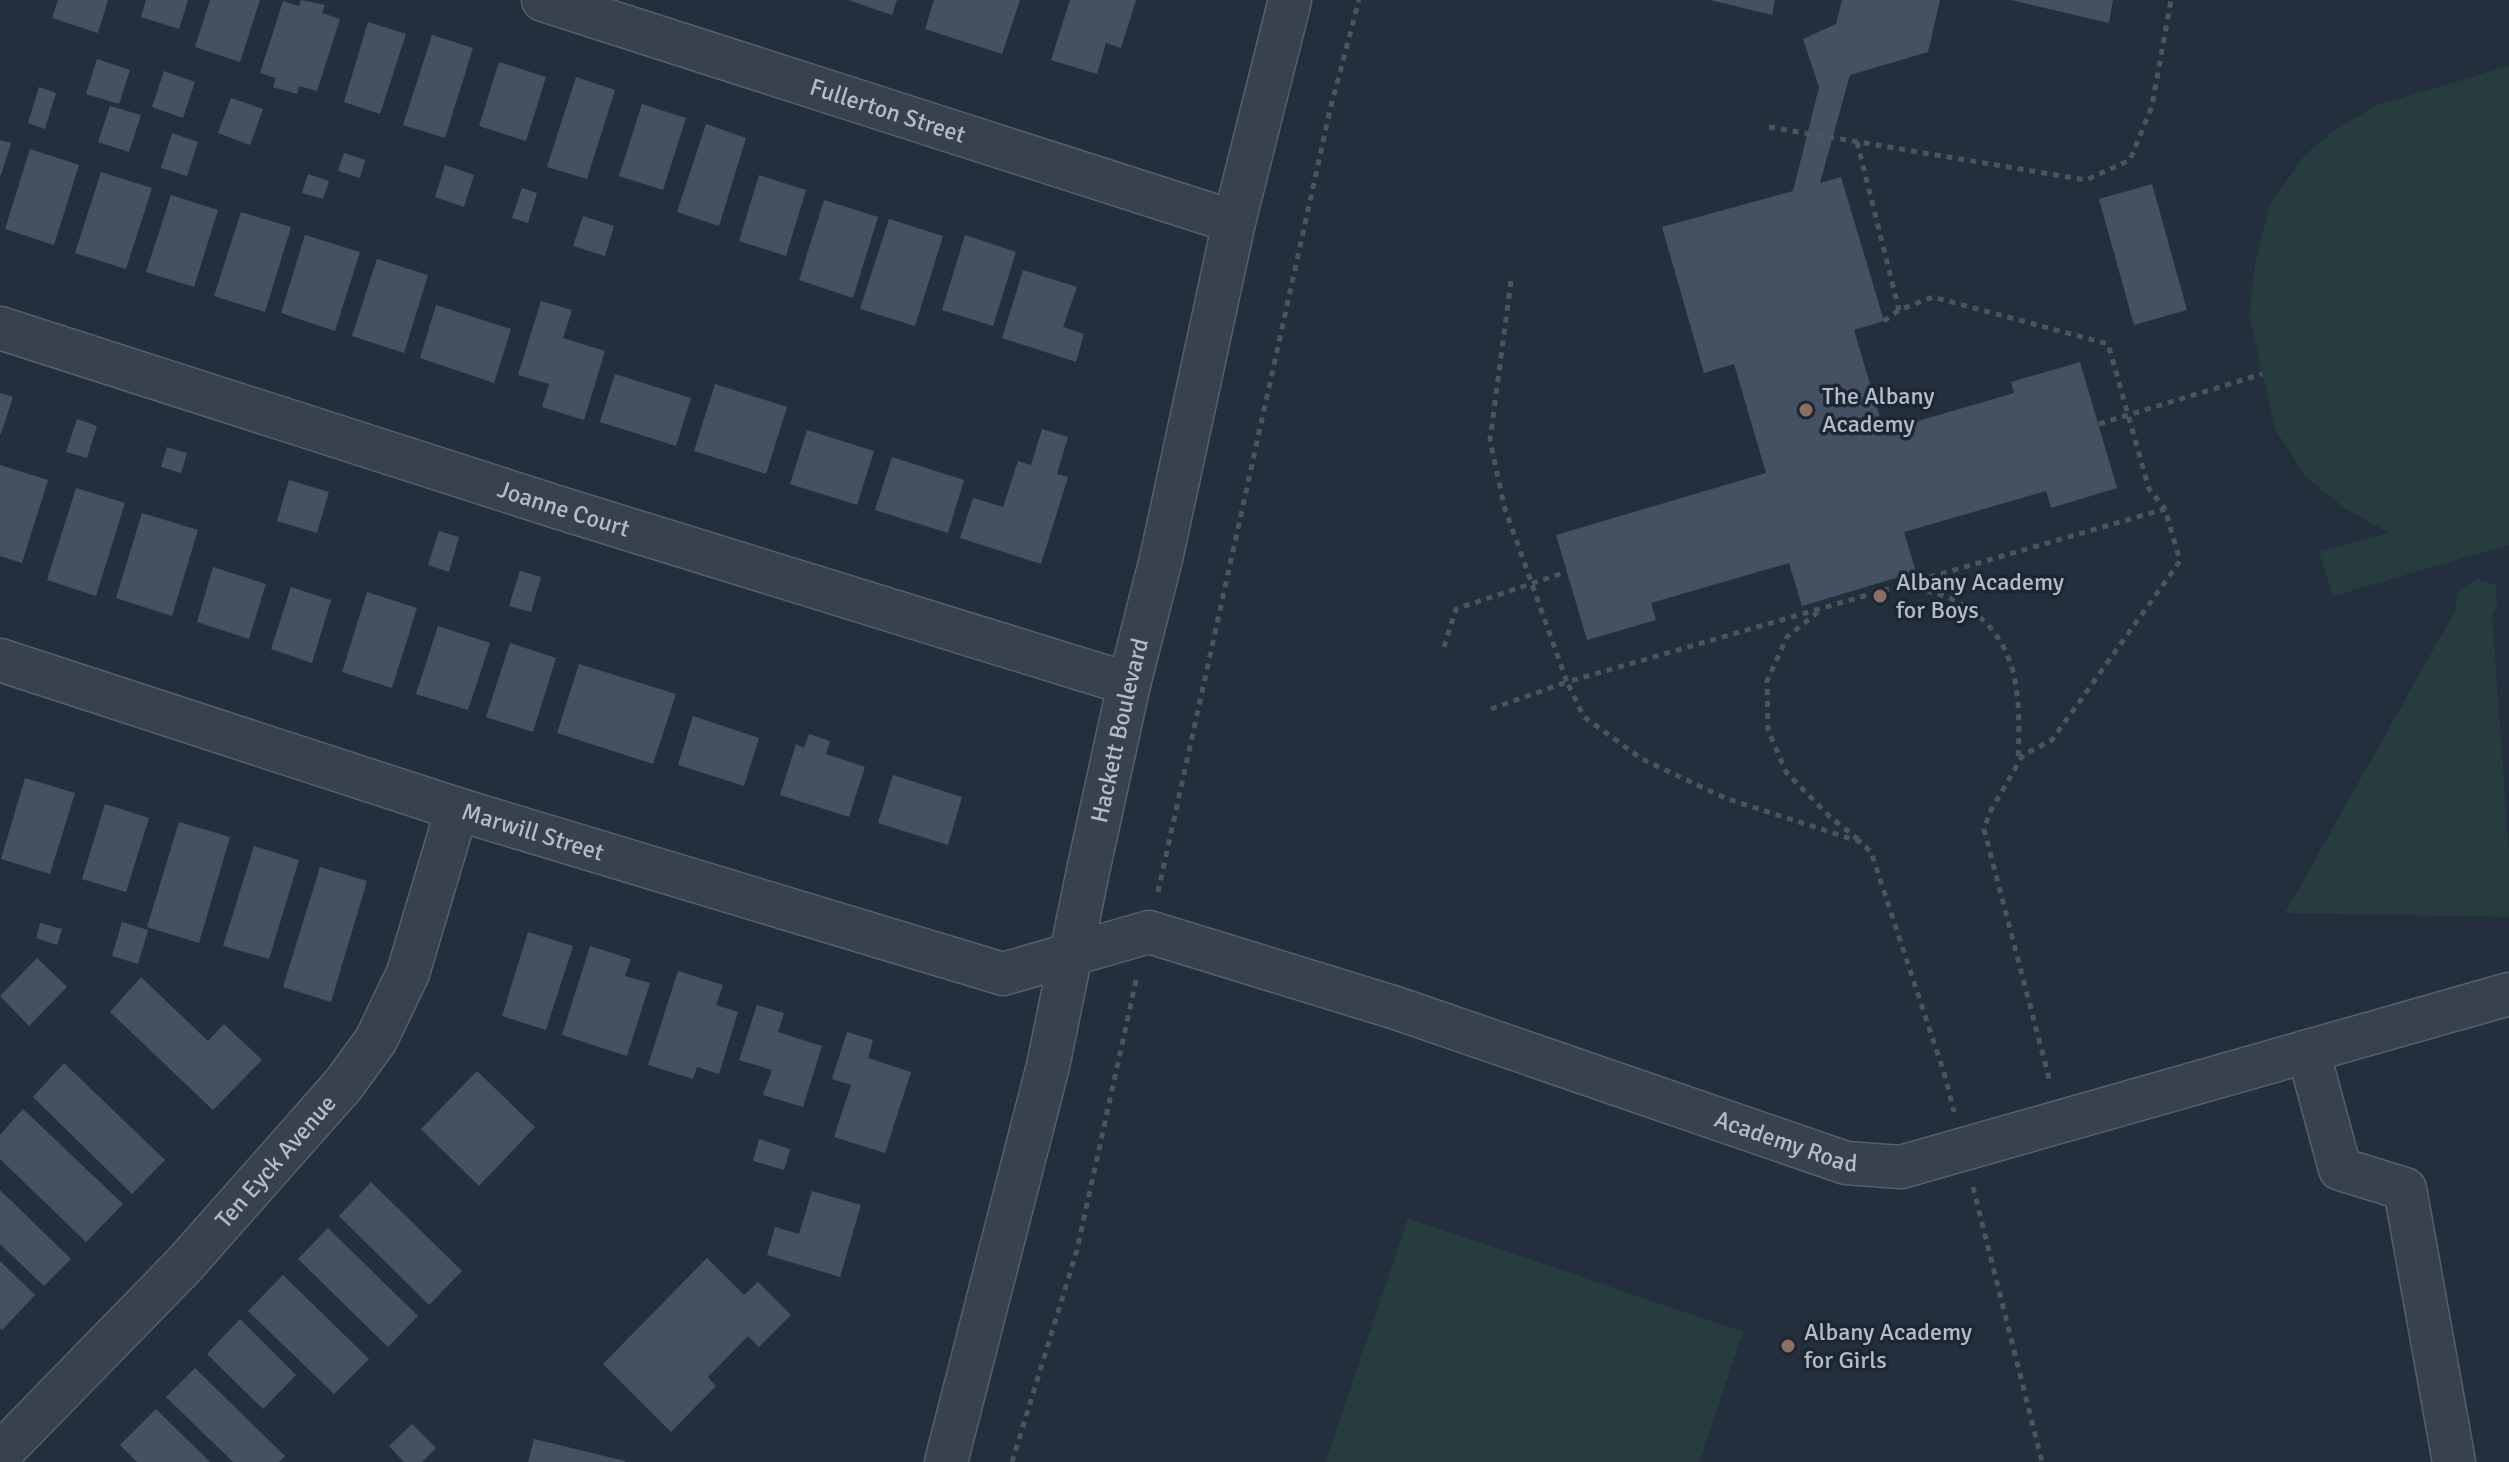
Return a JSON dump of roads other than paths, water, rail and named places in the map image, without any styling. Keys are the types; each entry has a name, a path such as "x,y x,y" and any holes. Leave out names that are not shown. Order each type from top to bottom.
{"street":[{"name":"Fullerton Street","path":"543,0 1234,222"},
{"name":"Hackett Boulevard","path":"946,1462 1048,1066 1129,684 1161,559 1234,222 1290,0"},
{"name":"Joanne Court","path":"0,328 560,508 1129,684"},
{"name":"Marwill Street","path":"0,660 457,809 1003,974 1071,953"},
{"name":"Ten Eyck Avenue","path":"0,1454 185,1264 344,1084 376,1040 408,973 457,809"},
{"name":"Academy Road","path":"1071,953 1149,932 1396,1008 1846,1163 1901,1167 2509,994"},
{"path":"2308,1051 2340,1169 2405,1189 2454,1462"}],"place":[{"name":"The Albany Academy","path":"1806,410"},
{"name":"Albany Academy for Boys","path":"1880,596"},
{"name":"Albany Academy for Girls","path":"1788,1346"}]}
